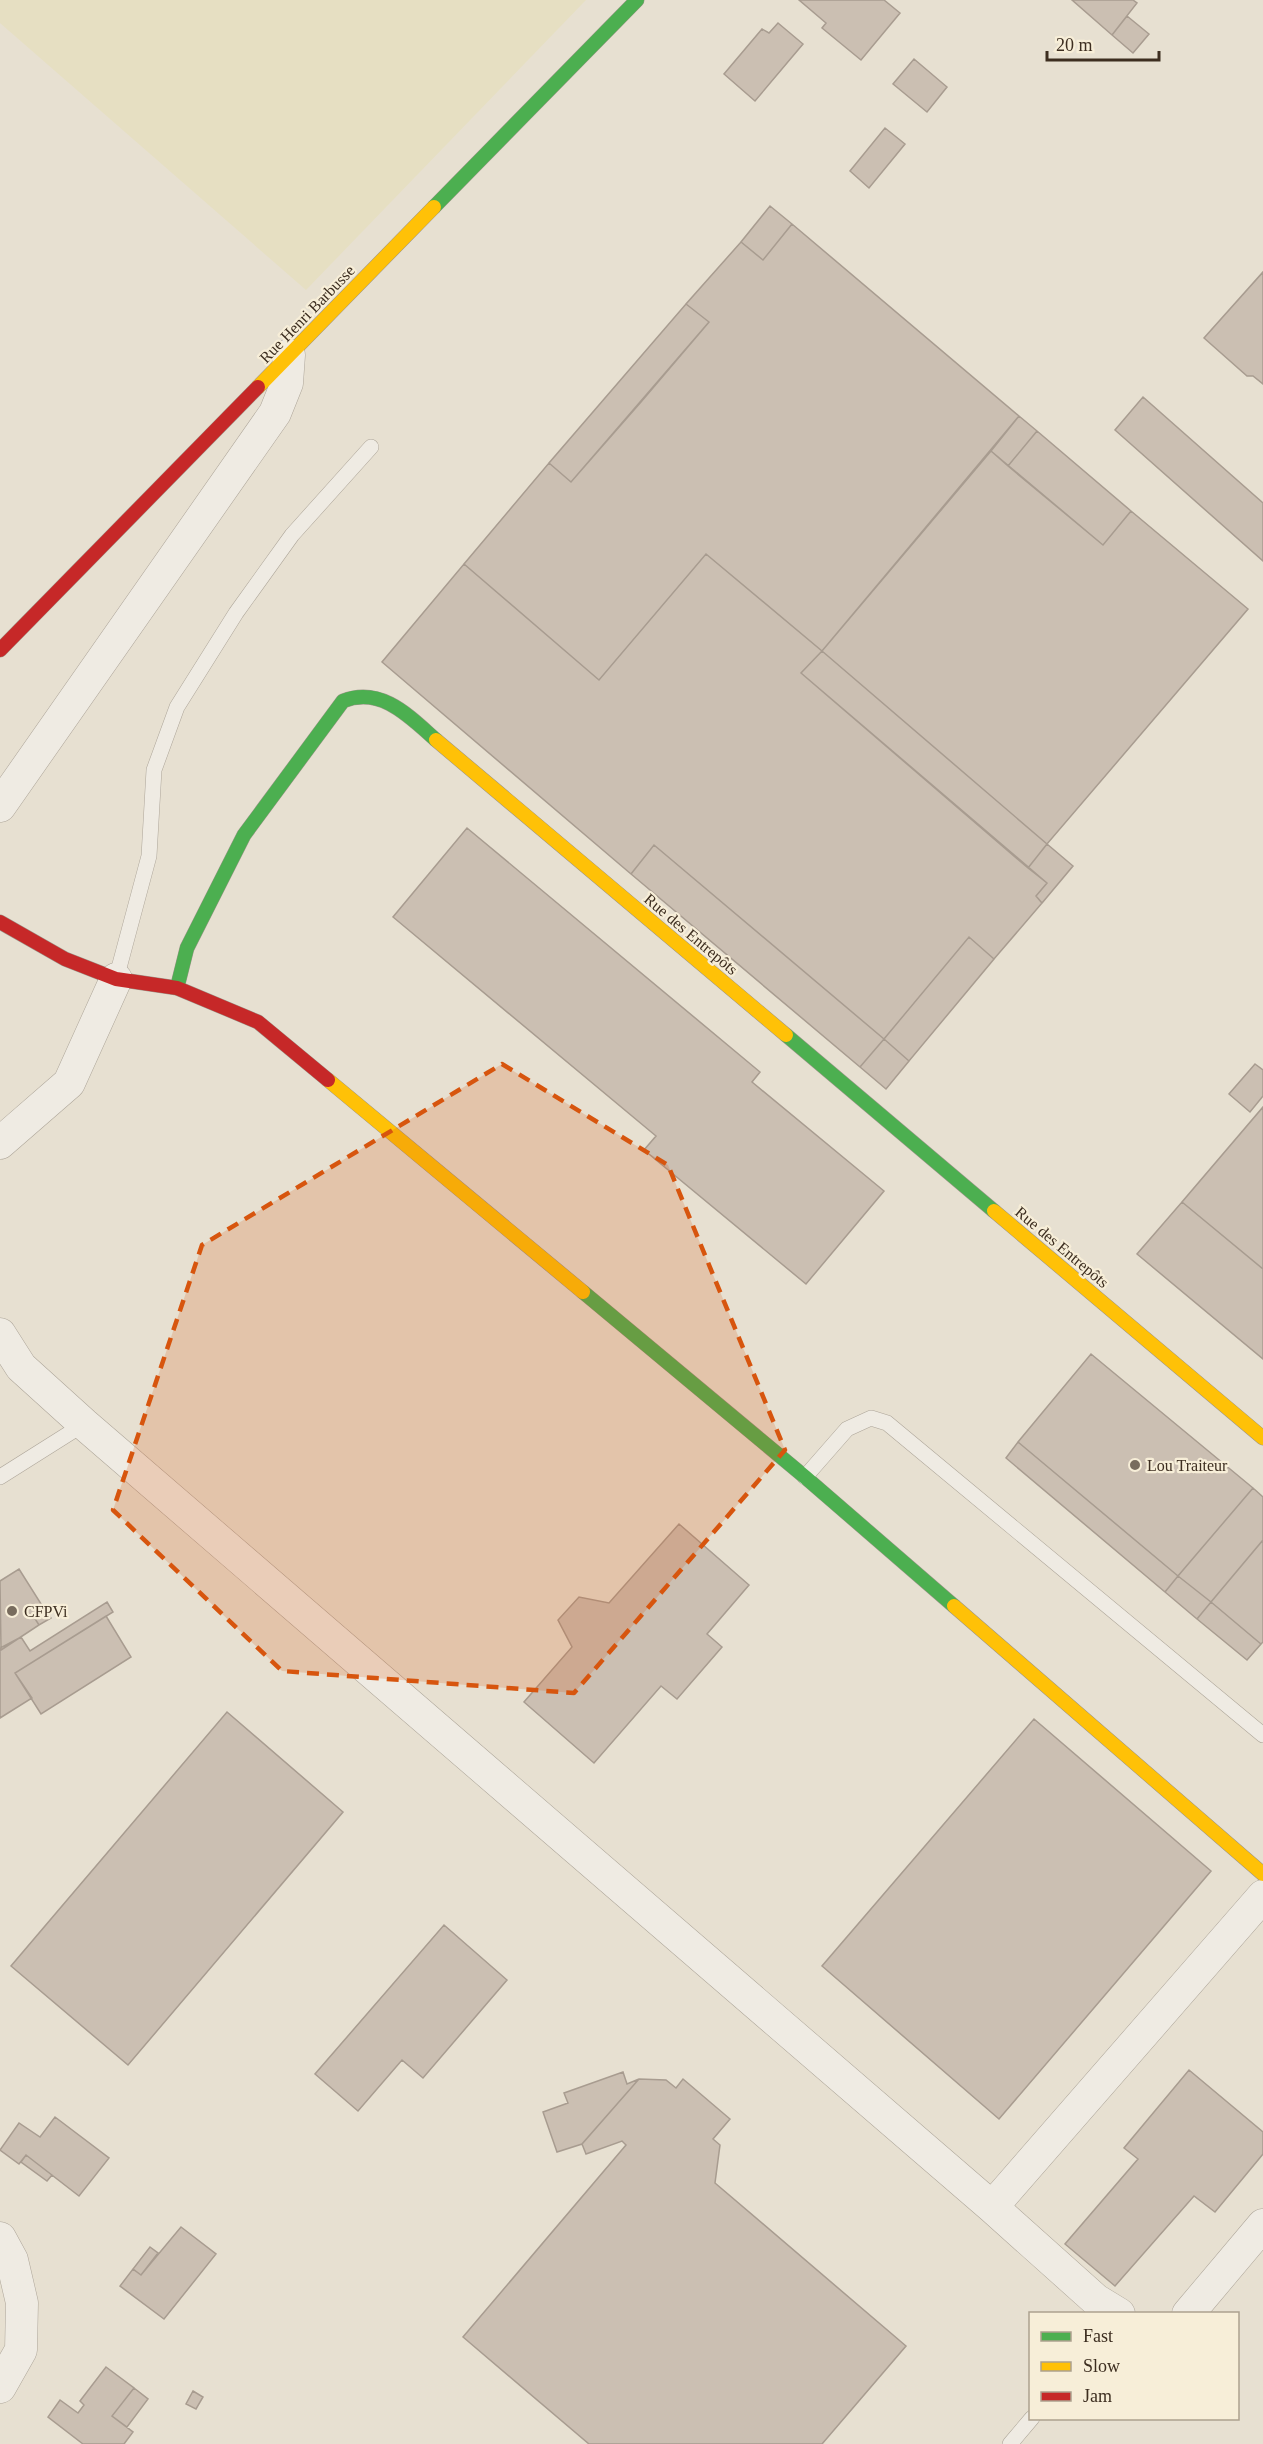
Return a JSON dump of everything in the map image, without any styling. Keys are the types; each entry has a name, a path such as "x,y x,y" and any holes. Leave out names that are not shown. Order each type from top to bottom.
{"street":[{"name":"Rue Henri Barbusse","path":"0,650 637,0"},
{"path":"0,806 275,413 287,383 289,355"},
{"name":"Rue des Entrepôts","path":"177,988 187,948 244,835 344,701 357,695 376,696 413,720 1263,1438"},
{"path":"0,922 65,960 116,979 177,988 258,1022 805,1477 1263,1874"},
{"path":"0,1143 69,1083 116,979"},
{"path":"0,1334 21,1367 84,1424 992,2206 1096,2300 1117,2312"},
{"path":"992,2206 1263,1896"},
{"path":"1189,2312 1263,2225"},
{"path":"0,2238 12,2260 22,2303 21,2350 0,2387"}],"lane":[{"path":"116,979 148,856 154,770 177,707 236,613 292,535 370,447"},
{"path":"805,1477 848,1429 871,1418 887,1423 1263,1734"},
{"path":"0,1477 84,1424"},
{"path":"1010,2444 1030,2420"}],"highlighted area":[{"path":"502,1064 668,1165 785,1450 574,1693 282,1671 113,1510 202,1245"}],"shaded area":[{"path":"0,0 586,0 306,290 0,23"}],"building":[{"path":"799,0 884,0 900,13 861,60 822,28 826,23"},
{"path":"1072,0 1133,0 1137,3 1112,35"},
{"path":"1127,16 1149,34 1133,53 1112,35"},
{"path":"778,23 803,44 755,101 724,74 762,29 769,33"},
{"path":"914,59 947,87 927,112 893,84"},
{"path":"885,128 905,144 869,188 850,171"},
{"path":"770,206 792,224 763,260 741,242"},
{"path":"792,224 1019,416 822,651 706,554 599,680 464,564 549,463 571,482 641,402 709,322 686,304 741,242 763,260"},
{"path":"1263,272 1263,384 1253,376 1247,376 1204,338"},
{"path":"686,304 709,322 571,482 549,463"},
{"path":"1143,397 1263,503 1263,561 1115,430"},
{"path":"1019,416 1037,431 1008,466 991,451"},
{"path":"1037,431 1131,511 1103,545 1008,466"},
{"path":"991,451 1103,545 1131,511 1248,609 1047,844 822,651"},
{"path":"706,554 822,651 801,673 1047,883 1036,896 1042,903 994,959 969,937 884,1039 654,845 631,874 382,662 464,564 599,680"},
{"path":"822,651 1047,844 1028,868 801,673"},
{"path":"467,828 760,1072 752,1082 884,1191 806,1284 644,1150 656,1136 393,917"},
{"path":"1047,844 1073,866 1042,903 1036,896 1047,883 1028,868"},
{"path":"654,845 884,1039 860,1067 631,874"},
{"path":"969,937 994,959 909,1061 884,1039"},
{"path":"884,1039 909,1061 886,1089 860,1067"},
{"path":"1255,1064 1263,1070 1263,1096 1250,1112 1229,1094"},
{"path":"1263,1107 1263,1269 1182,1202"},
{"path":"1182,1202 1263,1269 1263,1359 1137,1254"},
{"name":"Lou Traiteur","path":"1091,1354 1253,1488 1178,1576 1018,1442"},
{"path":"1018,1442 1178,1576 1165,1592 1006,1458"},
{"path":"1253,1488 1263,1497 1263,1540 1211,1602 1178,1576"},
{"path":"679,1524 749,1585 707,1634 722,1647 677,1699 661,1686 594,1763 524,1702 572,1647 558,1620 579,1597 609,1603"},
{"path":"1263,1540 1263,1642 1261,1644 1211,1602"},
{"path":"19,1569 43,1607 32,1614 39,1625 1,1650 0,1581"},
{"path":"1178,1576 1211,1602 1197,1619 1165,1592"},
{"path":"107,1602 113,1612 15,1673 32,1698 0,1718 0,1648 21,1637 30,1651"},
{"path":"1211,1602 1261,1644 1247,1660 1197,1619"},
{"path":"43,1607 51,1618 39,1625 32,1614"},
{"path":"106,1616 131,1657 41,1714 15,1673"},
{"path":"227,1712 343,1812 128,2065 11,1966"},
{"path":"1034,1719 1211,1871 999,2119 822,1966"},
{"path":"444,1925 507,1980 423,2078 402,2060 358,2111 315,2074"},
{"path":"1189,2070 1263,2132 1263,2154 1215,2212 1194,2196 1115,2286 1065,2244 1138,2159 1124,2148"},
{"path":"623,2072 627,2084 639,2079 582,2144 557,2152 543,2112 568,2103 564,2093"},
{"path":"639,2079 666,2080 676,2088 683,2079 730,2119 713,2139 720,2145 715,2183 906,2346 822,2444 589,2444 463,2337 626,2145 622,2141 586,2154 582,2144"},
{"path":"55,2117 109,2158 79,2196 26,2155 19,2164 0,2150 19,2123 40,2137"},
{"path":"26,2155 52,2175 47,2181 21,2162"},
{"path":"181,2227 216,2254 164,2319 120,2286 133,2269 141,2275"},
{"path":"150,2247 158,2253 141,2275 133,2269"},
{"path":"106,2367 134,2388 112,2416 133,2432 124,2444 83,2444 48,2417 60,2400 78,2413 84,2405 80,2401"},
{"path":"134,2388 148,2399 127,2427 112,2416"},
{"path":"193,2391 203,2397 196,2409 186,2404"}],"traffic: fast":[{"path":"434,207 637,0"},
{"path":"177,988 187,948 244,835 343,701 357,697 382,700 405,713 436,740"},
{"path":"786,1035 994,1211"},
{"path":"583,1292 805,1477 954,1606"}],"traffic: slow":[{"path":"258,387 434,207"},
{"path":"436,740 786,1035"},
{"path":"328,1080 583,1292"},
{"path":"994,1211 1263,1438"},
{"path":"954,1606 1263,1874"}],"traffic: jam":[{"path":"0,650 258,387"},
{"path":"0,922 65,959 116,979 177,988 258,1022 328,1080"}],"place":[{"name":"Lou Traiteur","path":"1135,1465"},
{"name":"CFPVi","path":"12,1611"}]}
